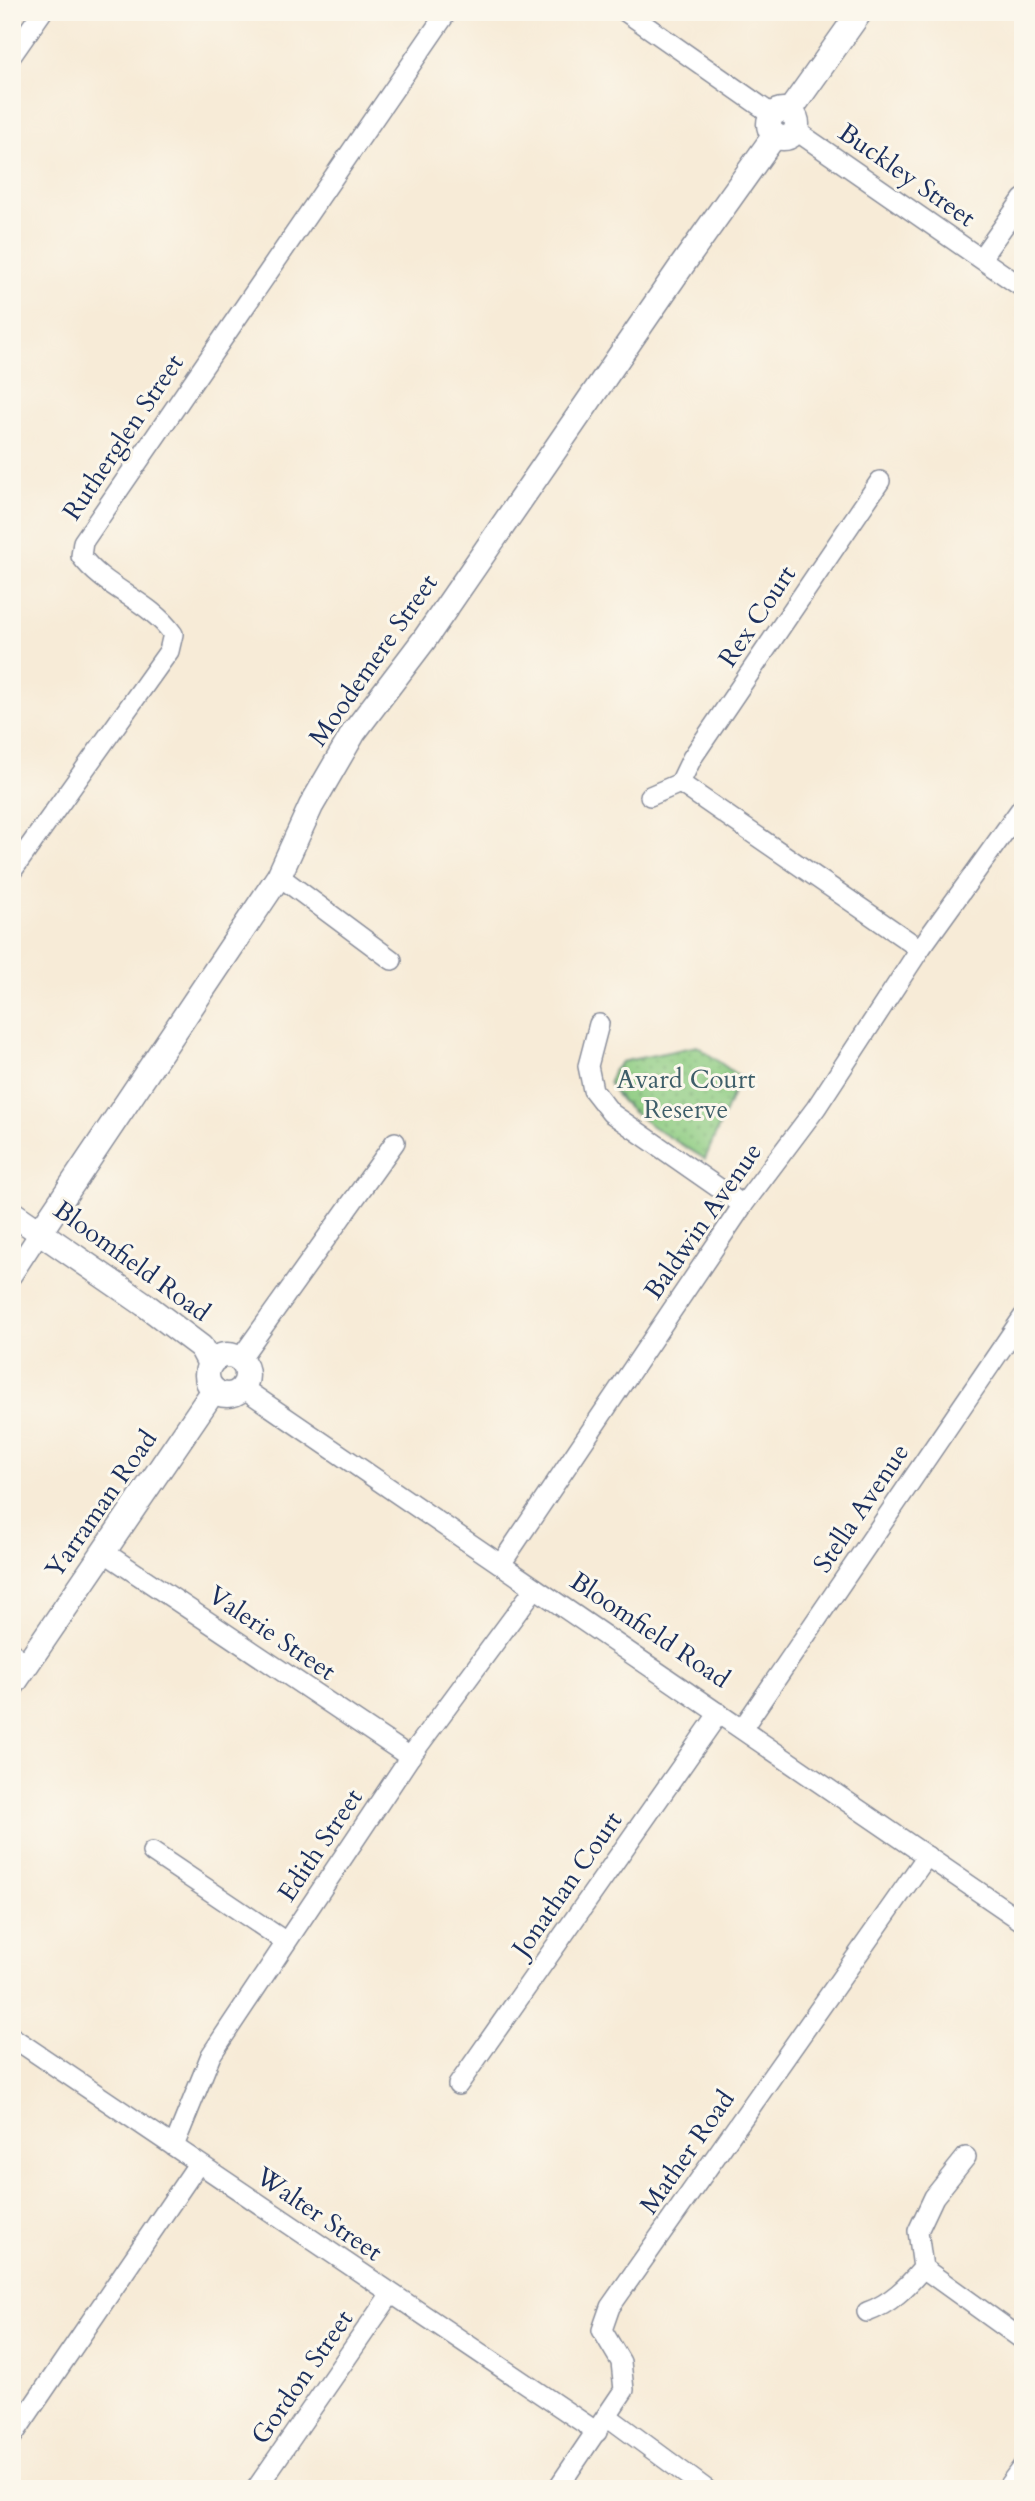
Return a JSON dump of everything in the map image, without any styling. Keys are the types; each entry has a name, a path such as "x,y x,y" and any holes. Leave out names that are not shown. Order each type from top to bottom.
{"street":[{"path":"12,55 42,12"},
{"name":"Rutherglen Street","path":"12,871 169,651 173,634 162,618 91,569 81,556 83,542 447,12"},
{"name":"Buckley Street","path":"626,12 1023,288"},
{"name":"Moodemere Street","path":"40,1232 279,876 311,806 354,732 425,640 860,12"},
{"path":"981,258 1023,199"},
{"name":"Rex Court","path":"680,783 692,758 880,481"},
{"path":"650,796 680,783 920,949"},
{"name":"Baldwin Avenue","path":"501,1564 743,1205 816,1108 920,949 1021,812"},
{"path":"279,876 392,960"},
{"path":"599,1024 588,1066 593,1090 611,1113 743,1205"},
{"path":"240,1359 395,1142"},
{"name":"Bloomfield Road","path":"12,1213 163,1318 201,1348 210,1364"},
{"path":"12,1275 40,1232"},
{"name":"Stella Avenue","path":"742,1729 1023,1317"},
{"path":"221,1356 240,1359 247,1376 243,1388 232,1395 219,1394 207,1375 210,1364 221,1356"},
{"name":"Bloomfield Road","path":"243,1388 1023,1922"},
{"name":"Yarraman Road","path":"12,1686 20,1658 104,1552 214,1390"},
{"name":"Valerie Street","path":"104,1552 410,1757"},
{"name":"Edith Street","path":"174,2146 211,2056 410,1757 535,1588"},
{"name":"Jonathan Court","path":"458,2085 719,1713"},
{"path":"152,1852 286,1942"},
{"name":"Mather Road","path":"557,2489 624,2390 621,2362 602,2330 610,2307 927,1856"},
{"name":"Walter Street","path":"12,2037 390,2295 706,2489"},
{"path":"965,2157 934,2197 918,2231 923,2268 1023,2340"},
{"path":"12,2437 198,2164"},
{"path":"867,2312 881,2307 908,2286 923,2268"},
{"name":"Gordon Street","path":"257,2489 390,2295"},
{"path":"1006,2489 1023,2466"}],"green space":[{"name":"Avard Court Reserve","path":"697,1046 740,1077 705,1159 637,1115 625,1105 609,1082 613,1071 621,1062"}]}
